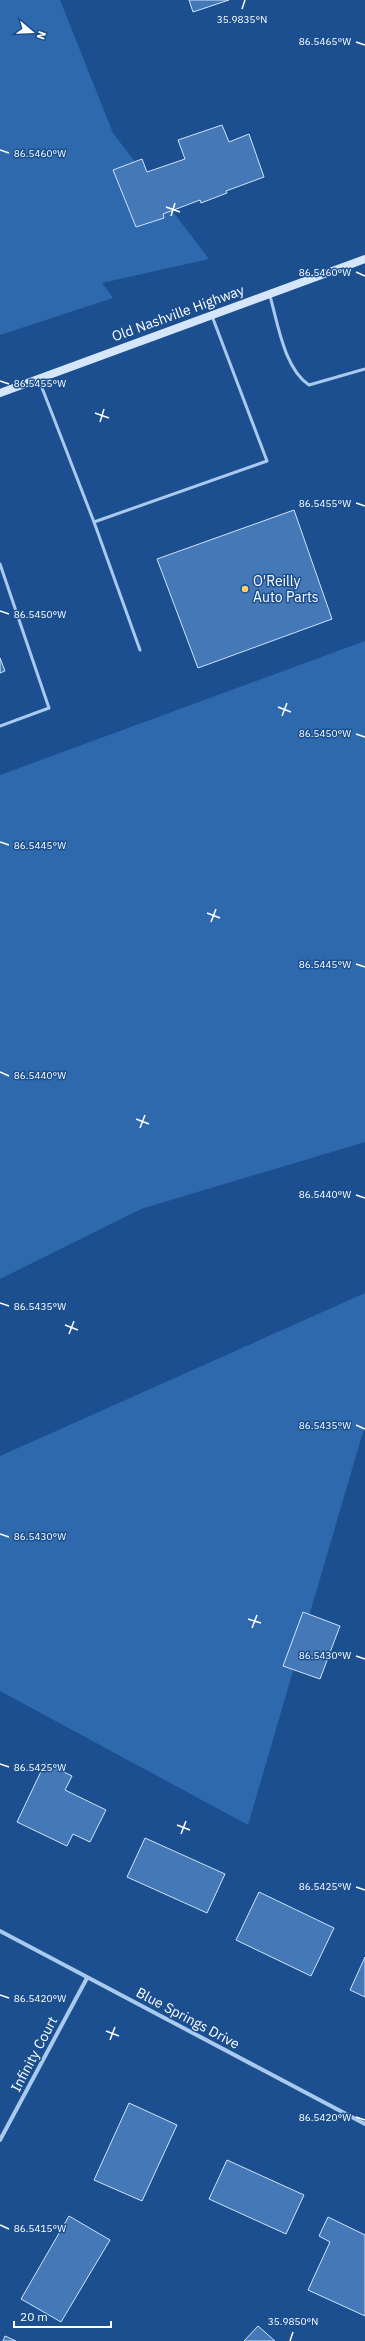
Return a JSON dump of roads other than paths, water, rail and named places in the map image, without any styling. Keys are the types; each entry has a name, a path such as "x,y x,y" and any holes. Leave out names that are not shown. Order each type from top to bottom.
{"main road":[{"name":"Old Nashville Highway","path":"0,393 365,259"}],"street":[{"name":"Blue Springs Drive","path":"0,1931 365,2124"},
{"name":"Infinity Court","path":"0,2140 87,1978"}],"lane":[{"path":"269,293 291,367 301,380 309,385 365,369"},
{"path":"94,522 267,461 212,315"},
{"path":"39,378 94,522 140,650"},
{"path":"0,564 49,708 0,726"}],"place":[{"name":"O'Reilly Auto Parts","path":"245,589"}]}
